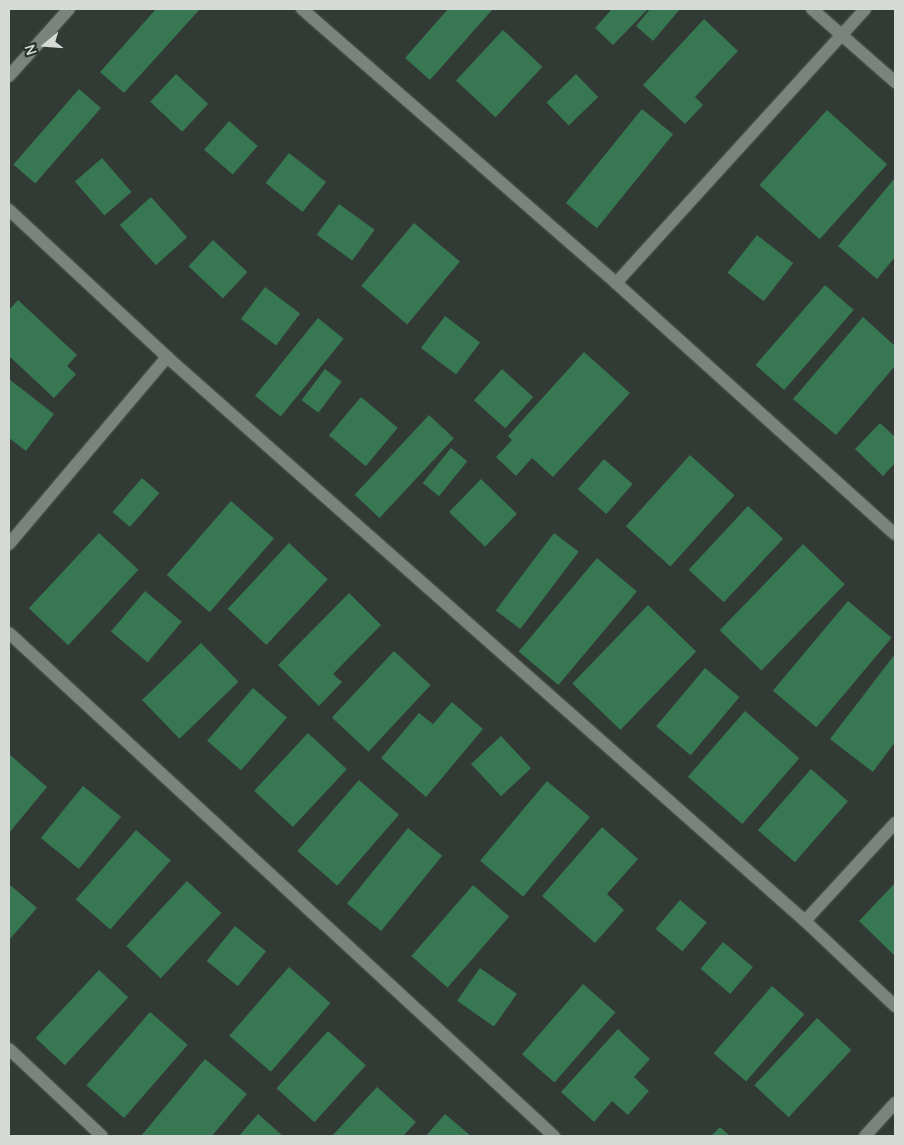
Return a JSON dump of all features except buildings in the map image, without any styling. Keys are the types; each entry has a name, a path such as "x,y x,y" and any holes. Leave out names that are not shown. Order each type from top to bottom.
{"street":[{"path":"9,76 70,9"},
{"path":"302,9 616,283 895,534"},
{"path":"812,9 895,82"},
{"path":"616,283 865,9"},
{"path":"9,210 167,357 805,921 895,1006"},
{"path":"9,544 167,357"},
{"path":"9,633 554,1136"},
{"path":"805,921 895,824"},
{"path":"9,1049 102,1136"},
{"path":"865,1136 895,1103"}]}
